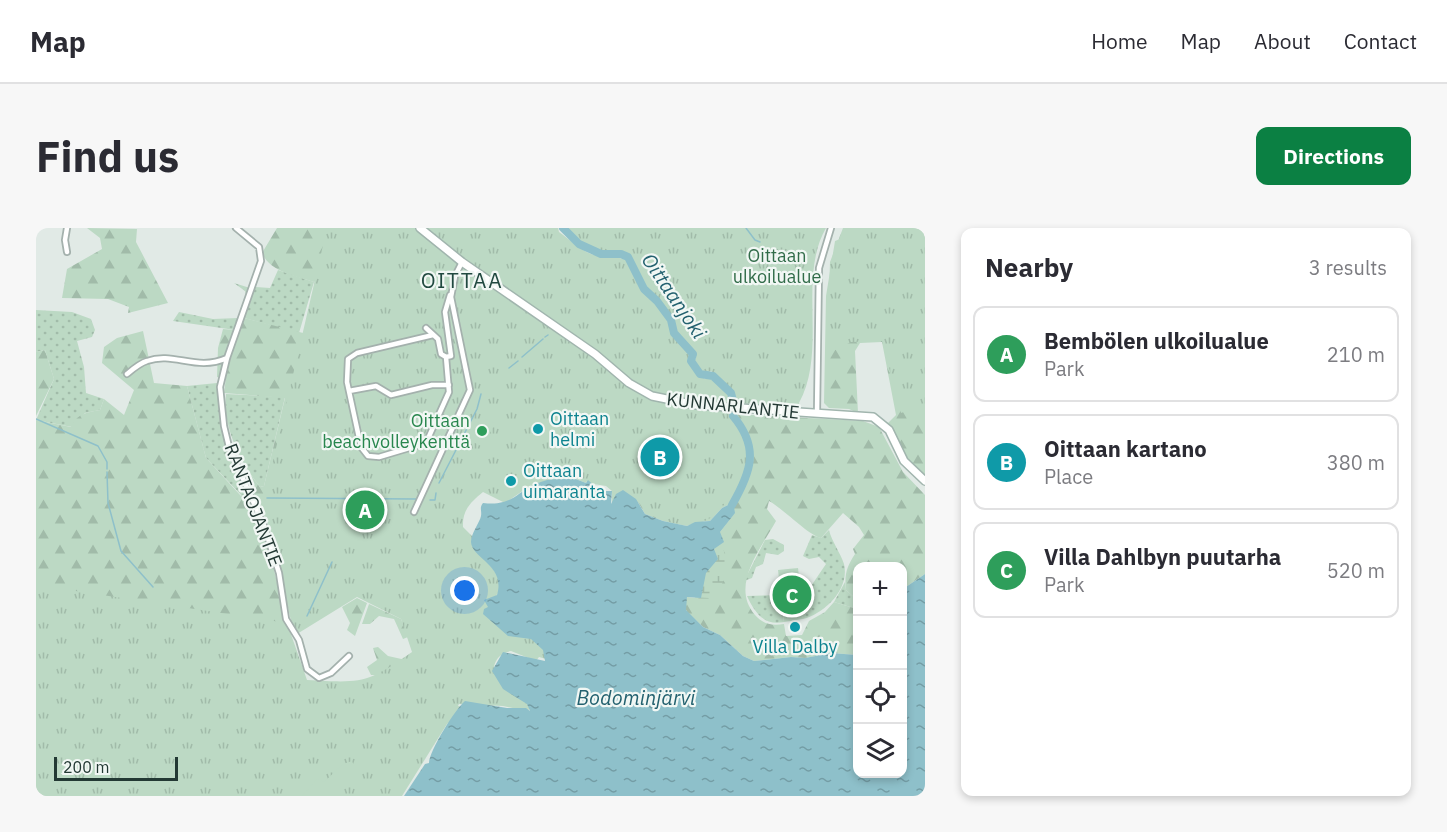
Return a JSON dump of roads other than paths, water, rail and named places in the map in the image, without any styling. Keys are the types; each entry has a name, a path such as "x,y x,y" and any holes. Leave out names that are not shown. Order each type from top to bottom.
{"main road":[{"name":"KUNNARLANTIE","path":"420,228 462,262 595,354 629,383 652,396 696,405 863,415 879,421 889,430 904,461 925,481"}],"street":[{"path":"67,252 65,240 68,228"},
{"name":"RANTAOJANTIE","path":"236,228 259,247 261,261 227,358 220,387 229,447 264,526 279,573 286,619 299,640 306,669 319,678 331,673 350,656"},
{"path":"817,414 819,268 831,228"},
{"path":"446,357 452,353 445,312 462,262"},
{"path":"414,512 470,390 451,292"},
{"path":"426,328 438,339 441,354 446,357"},
{"path":"433,335 351,355 347,372 350,391 361,447 368,456 379,457 426,443 448,397 446,357"},
{"path":"127,374 147,361 173,360 212,364 227,358"},
{"path":"350,391 376,386 391,395 432,385 449,385"}],"water":[{"name":"Bodominjärvi","path":"573,478 586,483 588,480 600,491 612,491 611,504 616,494 623,490 636,499 645,514 687,526 695,522 710,521 722,508 730,504 734,507 735,513 720,532 724,542 714,549 718,559 706,573 701,598 687,597 686,610 703,627 720,635 743,656 754,661 791,657 805,658 831,653 853,655 853,778 907,778 907,586 925,574 925,796 404,796 425,764 429,763 433,749 444,730 465,701 507,708 526,708 530,711 527,704 503,689 492,671 503,652 545,661 543,650 531,639 508,636 483,614 484,609 488,607 484,600 497,595 499,585 493,570 473,548 471,539 480,518 483,503 494,504 509,500 527,488 547,480"}],"waterway":[{"name":"Oittaanjoki","path":"563,228 579,244 601,254 621,254 628,257 644,289 657,301 671,320 674,333 693,354 691,361 700,374 713,376 731,393 734,404"},
{"path":"746,228 755,240 760,242"},
{"path":"522,357 543,339"},
{"path":"509,368 518,361"},
{"path":"459,444 477,409 481,394"},
{"name":"Oittaanjoki","path":"732,505 744,482 750,460 747,439 733,416"},
{"path":"36,419 98,446 107,462 107,469"},
{"path":"439,483 456,450"},
{"path":"107,472 108,503 121,551 153,587"},
{"path":"430,500 435,500 436,493"},
{"path":"267,498 417,499"},
{"path":"307,616 332,562"}],"place":[{"name":"Oittaan helmi","path":"538,429"},
{"name":"Oittaan beachvolleykenttä","path":"482,431"},
{"name":"Oittaan kartano","path":"660,457"},
{"name":"Oittaan uimaranta","path":"511,481"},
{"name":"Bembölen ulkoilualue","path":"365,510"},
{"name":"Villa Dahlbyn puutarha","path":"792,595"},
{"name":"Villa Dalby","path":"795,627"}],"district":[{"name":"OITTAA","path":"462,281"}],"park label":[{"name":"Oittaan ulkoilualue","path":"777,266"}]}
